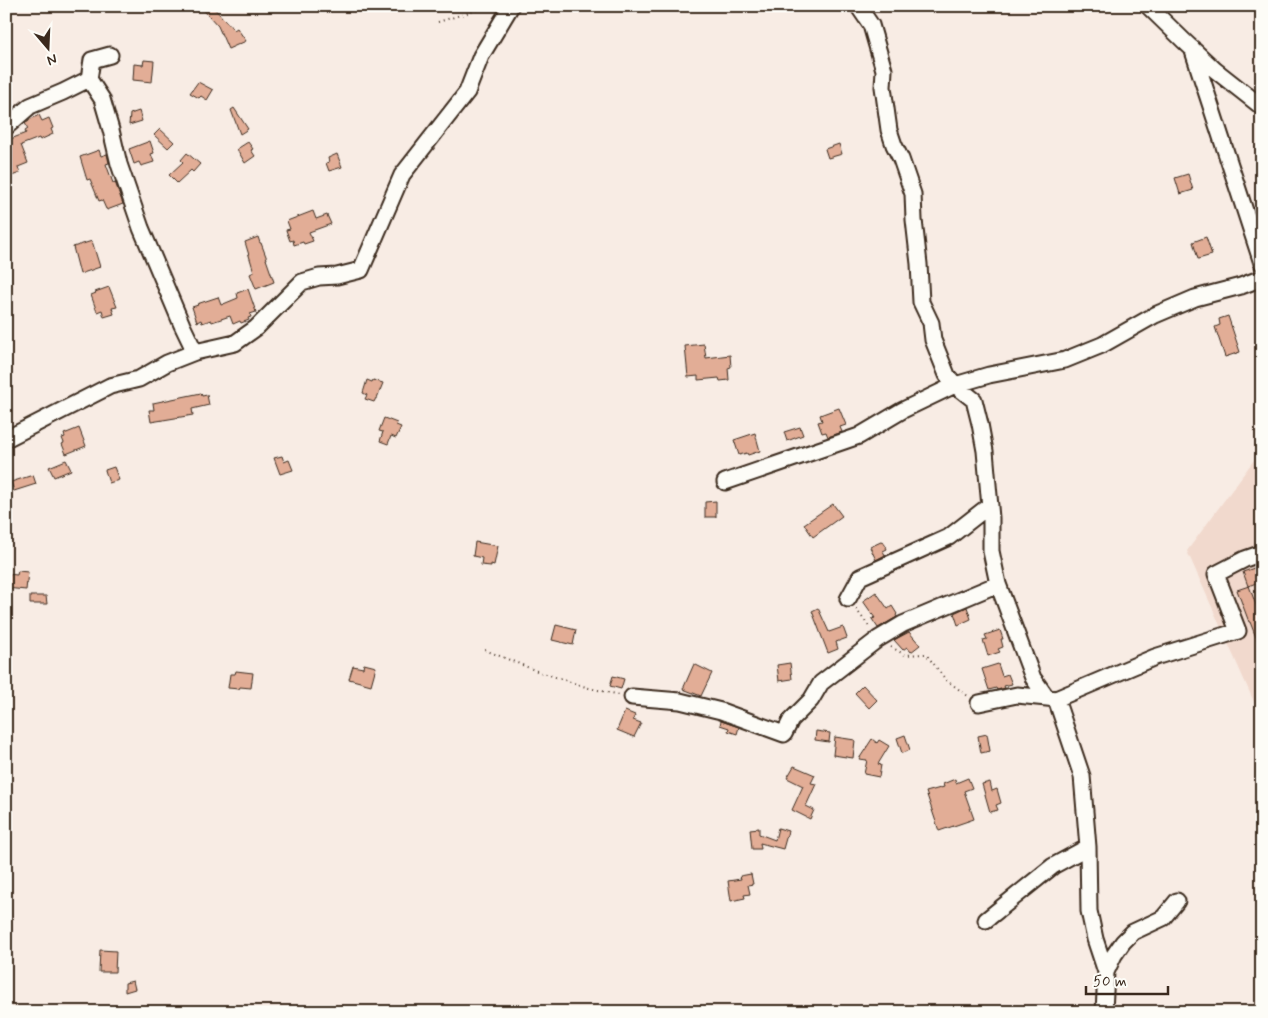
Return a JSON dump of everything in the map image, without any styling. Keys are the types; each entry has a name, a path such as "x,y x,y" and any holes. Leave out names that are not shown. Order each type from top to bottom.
{"street":[{"path":"6,439 110,386 139,379 167,363 195,352 235,343 256,328 302,282 319,276 338,276 361,270 402,175 467,92 481,56 511,6"},
{"path":"858,6 871,25 884,70 883,87 889,130 913,194 921,302 931,324 933,340 947,376 974,400 980,424 990,505 990,551 998,584 1033,678 1052,699 1082,776 1088,847 1089,912 1095,939 1106,972 1104,1012"},
{"path":"1152,8 1216,70 1262,107"},
{"path":"1192,48 1262,262"},
{"path":"110,55 92,60 89,79 102,99 119,164 141,228 195,352"},
{"path":"6,127 30,106 89,79"},
{"path":"725,482 859,436 904,410 955,385 989,375 1065,360 1102,345 1155,316 1196,298 1241,286 1262,278"},
{"path":"848,599 860,577 949,537 990,505"},
{"path":"979,703 1017,695 1052,699 1155,657 1238,631 1216,574 1245,559 1262,553"},
{"path":"632,697 680,701 721,711 784,734 791,720 811,700 821,682 878,639 903,624 998,584"},
{"path":"986,920 1053,866 1088,847"},
{"path":"1106,972 1123,942 1133,932 1163,918 1177,901"}],"path":[{"path":"438,22 490,6"},
{"path":"848,599 878,639 905,655 926,654 946,680 979,703"},
{"path":"485,650 537,671 589,688 632,697"}],"shaded area":[{"path":"1262,449 1262,720 1187,551"}],"building":[{"path":"200,6 212,6 234,30 237,28 246,41 228,49 218,26"},
{"path":"144,60 154,61 152,82 133,80 134,64 143,65"},
{"path":"198,82 213,90 207,100 190,93"},
{"path":"234,108 248,129 240,134 231,110"},
{"path":"139,111 142,121 129,125 130,114"},
{"path":"39,115 42,121 49,118 53,134 21,145 28,163 18,167 20,173 6,178 6,161 9,160 6,152 6,146 9,145 8,140 26,133 25,131 28,129 25,123"},
{"path":"160,129 174,142 168,148 154,135"},
{"path":"150,141 154,153 151,154 154,162 141,166 139,162 134,164 129,149"},
{"path":"248,142 255,156 245,163 237,149"},
{"path":"839,144 842,154 828,158 825,149"},
{"path":"99,150 101,156 107,154 109,163 106,164 123,204 107,210 102,200 99,201 90,179 87,180 80,157"},
{"path":"187,153 200,164 193,172 191,170 177,183 169,175 183,162 181,160"},
{"path":"337,154 342,167 329,171 326,163 329,162 328,158"},
{"path":"1188,174 1193,190 1180,194 1175,178"},
{"path":"313,211 316,219 327,215 331,224 309,232 313,241 294,245 293,240 290,241 286,230 290,229 287,221"},
{"path":"258,237 274,282 256,289 250,274 254,272 245,242"},
{"path":"1206,237 1212,255 1198,259 1193,242"},
{"path":"92,241 100,267 80,274 73,247"},
{"path":"109,287 117,307 112,308 114,314 104,317 102,310 97,312 91,295"},
{"path":"248,289 256,312 250,314 249,320 233,324 230,316 212,322 211,320 202,323 201,320 197,322 192,307 218,297 221,305 238,298 237,293"},
{"path":"1228,316 1240,352 1225,357 1215,327 1220,325 1219,319"},
{"path":"704,344 706,358 730,355 729,380 720,381 719,378 698,380 698,376 688,377 685,346"},
{"path":"367,380 383,383 374,402 365,399 367,395 363,393"},
{"path":"201,393 202,396 207,395 209,405 192,409 193,415 151,422 149,410 154,410 153,403"},
{"path":"839,408 846,425 840,427 842,432 828,437 826,432 822,433 818,422 822,421 820,415"},
{"path":"384,418 397,423 396,425 401,427 396,438 391,436 388,444 380,441 383,432 379,431"},
{"path":"800,427 803,435 787,441 784,432"},
{"path":"79,428 86,446 66,454 62,444 64,443 62,438 65,437 64,434"},
{"path":"755,433 760,451 748,455 747,453 739,455 734,440"},
{"path":"282,456 284,462 289,460 293,470 280,474 274,458"},
{"path":"66,460 71,470 54,477 49,467"},
{"path":"114,467 119,480 109,483 105,470"},
{"path":"33,475 36,484 14,491 11,482"},
{"path":"716,501 716,517 705,517 705,502"},
{"path":"833,504 842,516 813,537 804,524"},
{"path":"883,541 887,549 883,551 885,555 876,560 870,547"},
{"path":"475,542 498,546 494,565 481,565 482,558 473,556"},
{"path":"1257,567 1262,581 1248,586 1243,572"},
{"path":"18,571 28,572 26,590 6,588 7,574 17,575"},
{"path":"1249,586 1262,621 1262,650 1237,590"},
{"path":"876,592 888,609 892,606 897,614 897,617 878,628 872,619 875,618 863,601"},
{"path":"30,596 46,596 47,604 30,604"},
{"path":"967,607 971,619 958,625 954,613"},
{"path":"818,608 829,632 843,627 847,638 836,642 838,649 828,653 812,611"},
{"path":"556,625 576,630 573,645 552,640"},
{"path":"1000,630 1003,647 998,649 1000,652 988,656 983,640 987,639 985,635"},
{"path":"909,632 920,645 911,652 907,647 903,650 894,640"},
{"path":"790,663 792,679 779,681 777,665"},
{"path":"364,664 376,667 371,685 349,679 353,666 363,668"},
{"path":"694,664 712,673 701,696 683,689"},
{"path":"998,664 1002,676 1008,674 1012,684 1004,686 1005,688 989,690 982,669"},
{"path":"236,671 253,673 251,688 228,688 230,674 235,674"},
{"path":"613,676 624,679 621,689 610,686"},
{"path":"863,685 877,700 869,708 855,693"},
{"path":"625,711 635,715 633,720 641,723 634,737 617,730"},
{"path":"721,721 739,727 737,734 728,731 729,728 720,725"},
{"path":"816,731 830,733 829,742 815,740"},
{"path":"987,734 990,751 981,753 978,736"},
{"path":"905,735 910,750 902,753 897,738"},
{"path":"835,737 855,740 853,758 833,755"},
{"path":"872,739 877,743 879,740 889,746 878,764 881,765 879,777 864,774 867,760 859,759"},
{"path":"794,766 815,775 811,783 816,784 806,806 814,810 810,819 792,810 803,786 787,778"},
{"path":"968,778 972,788 964,791 974,819 939,831 926,792 944,787 943,784 955,779 956,783"},
{"path":"990,782 992,791 997,789 1001,803 996,805 998,810 990,812 982,784"},
{"path":"759,828 759,834 775,840 778,828 788,831 783,849 760,843 761,849 752,849 750,829"},
{"path":"751,874 753,884 748,885 750,894 744,895 745,898 731,901 728,881 741,879 740,876"},
{"path":"100,950 116,951 115,972 99,972"},
{"path":"133,981 135,989 125,992 125,983"}]}
